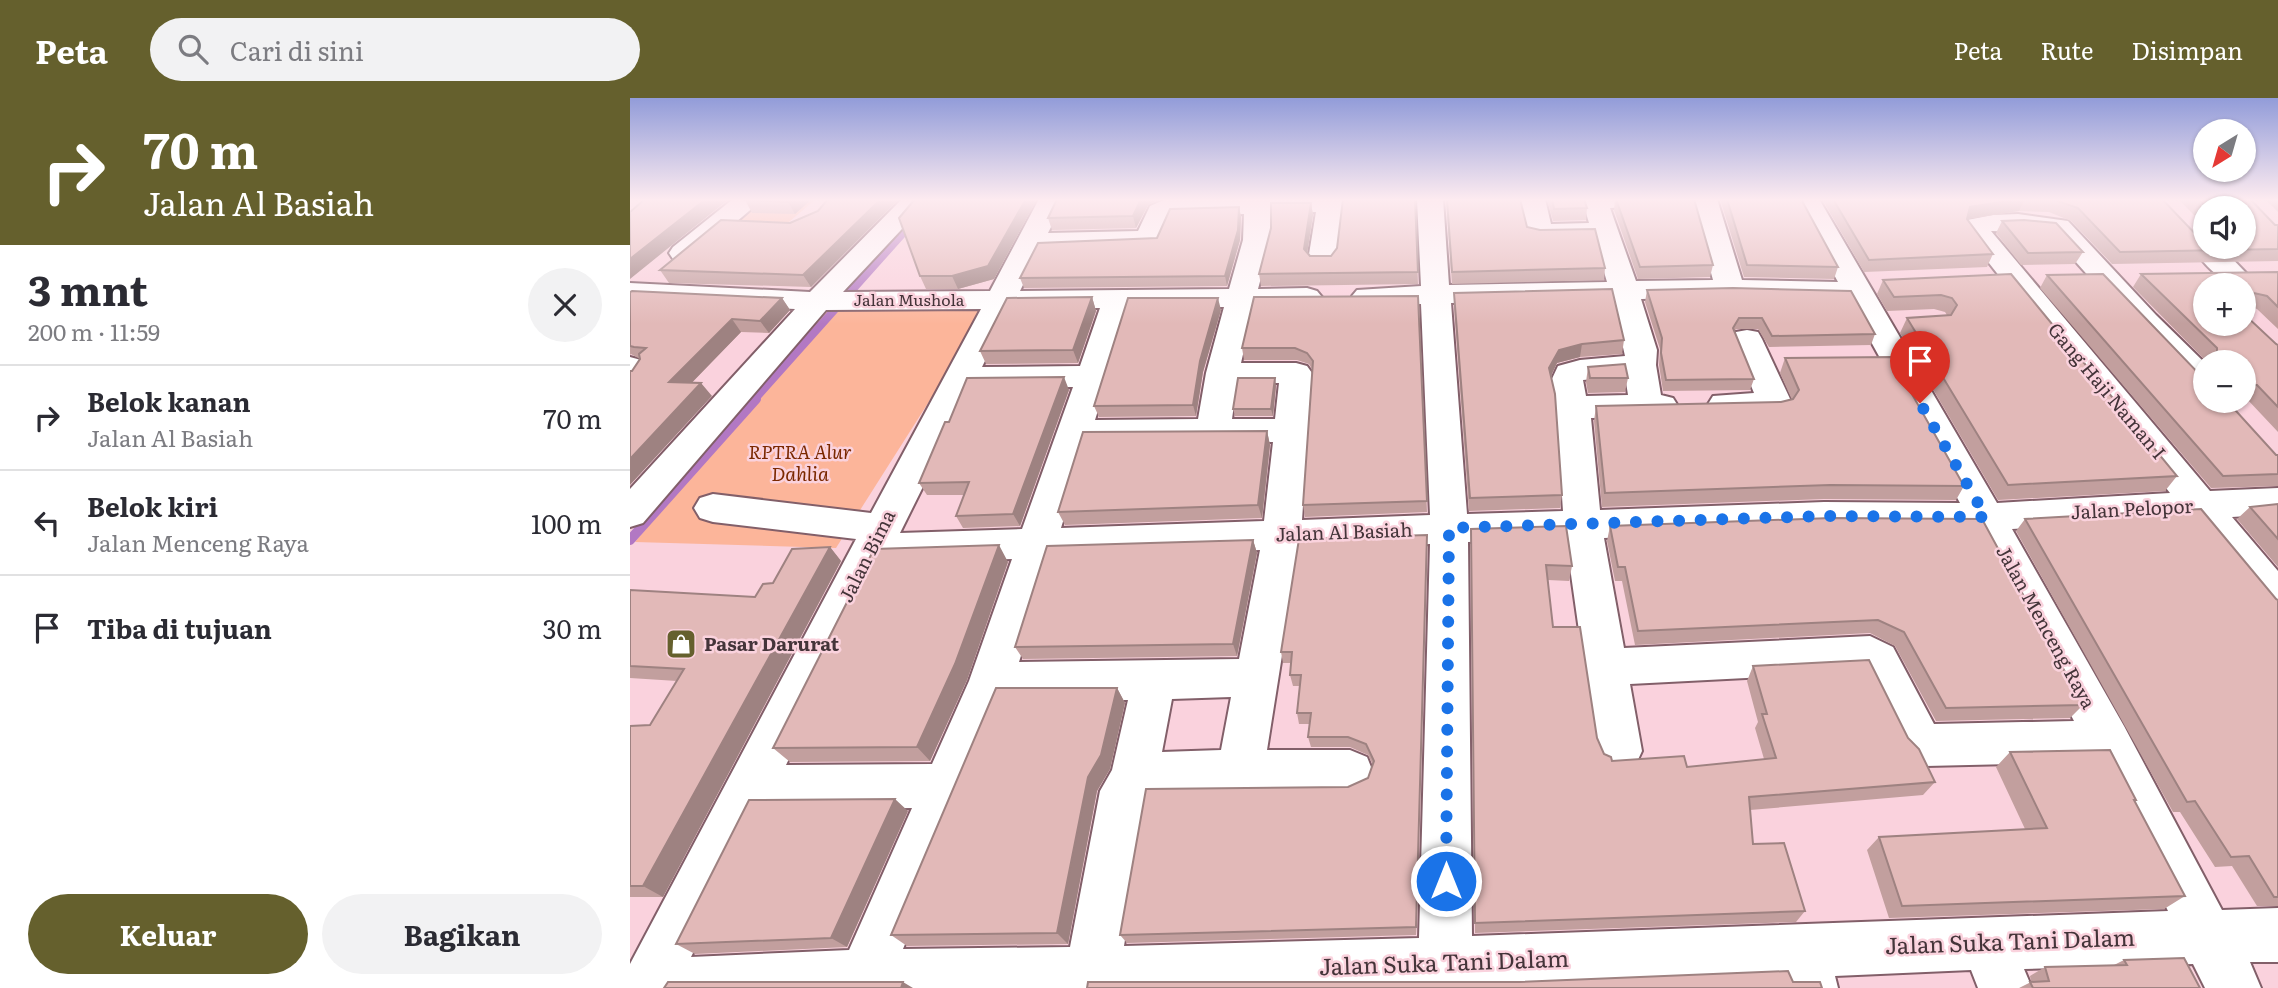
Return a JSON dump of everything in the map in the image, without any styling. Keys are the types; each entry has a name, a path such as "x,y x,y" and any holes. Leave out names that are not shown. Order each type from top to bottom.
{"street":[{"path":"631,294 699,241"},
{"path":"630,513 835,301 885,241"},
{"path":"1032,242 1089,241"},
{"path":"1213,430 1222,373 1239,298 1257,241"},
{"path":"1322,260 1325,241"},
{"path":"1433,241 1449,528 1445,975"},
{"path":"1609,241 1641,350 1640,365 1646,406"},
{"path":"1716,241 1730,288"},
{"name":"Jalan Menceng Raya","path":"1830,241 1876,317 2108,741 2234,988"},
{"name":"Gang Haji Naman I","path":"1984,241 2278,599"},
{"path":"2070,241 2193,369"},
{"name":"Jalan Bima","path":"648,987 876,539 1032,242"},
{"path":"1973,279 2143,276"},
{"name":"Jalan Mushola","path":"631,294 835,301 1436,296 1730,288 1876,317"},
{"path":"862,982 991,681 1118,299"},
{"path":"1573,407 1775,403 1762,353"},
{"path":"1619,751 1583,524 1573,407 1566,383 1569,373 1580,370 1640,365"},
{"path":"630,368 634,370 630,375"},
{"path":"1222,373 1296,373 1282,535 1240,771"},
{"path":"961,378 1093,376"},
{"path":"1074,432 1291,430"},
{"name":"Jalan Pelopor","path":"1986,517 2278,501"},
{"name":"Jalan Al Basiah","path":"713,508 876,539 1039,543 1824,516 1986,517"},
{"path":"1605,667 1870,654 1878,660 1916,737 1926,745 2108,741"},
{"path":"991,681 1154,681 1256,677"},
{"path":"1133,780 1154,681"},
{"path":"1091,980 1124,791 1133,780 1146,774 1350,772"},
{"path":"749,788 946,786"},
{"name":"Jalan Suka Tani Dalam","path":"648,987 1996,965 2155,937 2278,935"}],"green space":[{"name":"RPTRA Alur Dahlia","path":"834,303 989,307 836,548 635,542"}],"building":[{"path":"630,241 653,241 630,259"},
{"path":"696,241 838,241 803,275 660,270"},
{"path":"907,241 1002,241 988,266 952,276 920,276"},
{"path":"1235,241 1225,276 1020,278 1038,243"},
{"path":"1268,241 1305,241 1304,249 1310,256 1331,256 1337,248 1338,241 1417,241 1418,272 1259,274"},
{"path":"1450,241 1598,241 1605,268 1452,272"},
{"path":"1631,241 1706,241 1713,265 1640,267"},
{"path":"1740,241 1824,241 1838,267 1747,265"},
{"path":"1858,241 1983,241 1993,254 1869,260"},
{"path":"2018,241 2072,241 2083,252 2028,253"},
{"path":"2109,241 2193,241 2193,251 2120,252"},
{"path":"2256,241 2278,241 2278,249 2256,249"},
{"path":"2278,272 2278,307 2267,296 2256,293 2256,273 2210,273"},
{"path":"2193,273 2193,325 2141,274"},
{"path":"2011,274 2177,476 2008,485 1907,318 1951,315 1957,305 1952,298 1941,295 1894,297 1883,280"},
{"path":"2103,274 2193,368 2193,413 2238,413 2278,455 2278,474 2223,476 2047,275"},
{"path":"1733,288 1851,291 1875,334 1772,336 1762,318 1739,318 1733,328 1754,379 1666,380 1661,353 1662,338 1647,290"},
{"path":"1612,289 1624,340 1582,344 1559,350 1549,368 1555,394 1562,495 1470,498 1454,293"},
{"path":"632,291 782,298 760,321 732,319 669,382 701,383 630,459 630,371 640,359 639,354 646,348 630,346"},
{"path":"1418,296 1427,501 1303,505 1313,361 1307,353 1295,348 1242,348 1254,297"},
{"path":"1092,297 1073,350 980,351 1007,298"},
{"path":"1128,298 1218,298 1200,361 1193,405 1094,406"},
{"path":"2256,325 2278,345 2278,407 2256,385 2256,350 2217,348 2205,336 2256,336"},
{"path":"1891,357 1964,486 1830,485 1605,493 1596,406 1781,402 1793,399 1799,390 1785,358"},
{"path":"1625,364 1628,378 1590,378 1588,367"},
{"path":"1064,377 1013,514 956,516 969,482 919,483 967,378"},
{"path":"1238,378 1275,378 1271,409 1233,409"},
{"path":"1267,431 1258,505 1058,512 1083,432"},
{"path":"2278,504 2278,539 2250,507"},
{"path":"2201,509 2278,600 2278,897 2274,897 2249,856 2231,857 2195,801 2187,802 2025,519"},
{"path":"1831,518 1982,519 2083,705 1946,708 1904,632 1878,620 1638,631 1625,567 1618,567 1610,526"},
{"path":"1566,526 1572,566 1546,565 1553,627 1580,627 1597,738 1604,754 1611,757 1612,761 1684,756 1687,767 1776,758 1762,714 1767,714 1753,666 1869,660 1908,738 1919,749 1935,782 1749,797 1753,844 1784,843 1805,911 1475,923 1471,529"},
{"path":"1427,535 1416,927 1120,935 1146,789 1348,787 1368,778 1374,761 1366,744 1348,737 1308,737 1311,713 1297,713 1301,675 1290,675 1292,652 1281,652 1299,539"},
{"path":"1253,540 1233,644 1015,647 1047,546"},
{"path":"999,545 955,664 917,747 773,748 874,549"},
{"path":"830,547 643,886 630,886 630,726 650,725 684,669 630,666 630,590 755,597 763,584 773,583 792,549"},
{"path":"996,688 1117,688 1101,755 1088,777 1057,933 891,935"},
{"path":"2110,750 2185,896 1902,906 1879,837 2047,828 2010,752"},
{"path":"895,799 831,938 676,944 749,800"},
{"path":"2184,958 2200,988 2033,988 2030,982 2049,981 2045,967 2127,965 2124,960"},
{"path":"1788,971 1793,982 1820,982 1822,988 1087,988 1088,982 1519,982"},
{"path":"668,982 903,982 901,988 664,988"}],"waterway":[{"path":"754,400 896,241"},
{"path":"630,540 756,399"}],"place":[{"name":"Pasar Darurat","path":"681,644"}],"route":[{"path":"1446,881 1449,528 1824,516 1986,517 1920,403"}]}
